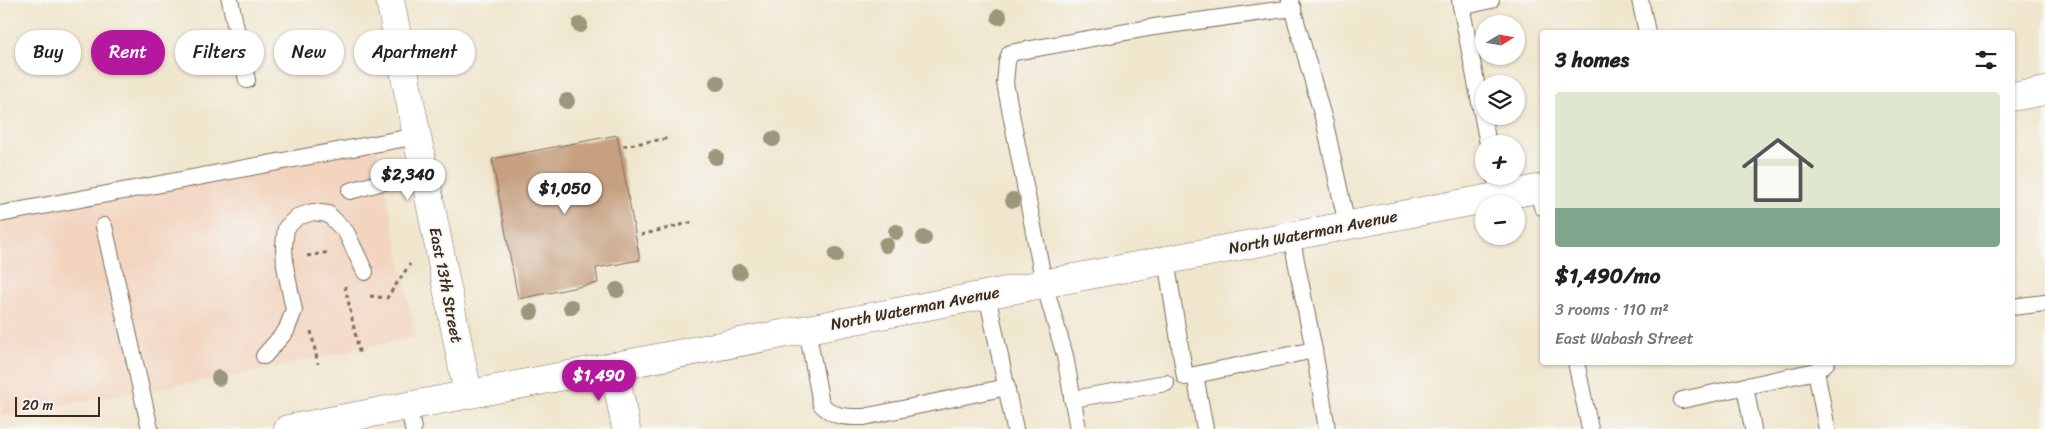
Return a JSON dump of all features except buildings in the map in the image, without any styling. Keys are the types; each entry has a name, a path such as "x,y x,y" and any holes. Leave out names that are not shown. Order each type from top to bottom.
{"main road":[{"name":"East 13th Street","path":"390,0 468,394"},
{"path":"2015,96 2045,91"},
{"name":"North Waterman Avenue","path":"288,429 411,417 468,394 1347,225 1497,186 1540,194"},
{"path":"614,366 626,429"}],"lane":[{"path":"230,0 247,80"},
{"path":"1486,135 1460,3 1491,0"},
{"path":"1640,0 1647,30"},
{"path":"1078,429 1065,356 1044,283 1005,82 1010,53 1291,4 1326,124 1347,225"},
{"path":"0,214 416,136"},
{"path":"350,191 423,171"},
{"path":"264,356 286,331 294,310 285,266 284,246 286,228 297,217 313,212 328,214 346,232 366,272"},
{"path":"104,226 150,429"},
{"path":"1291,236 1314,350 1327,429"},
{"path":"1166,260 1185,377 1314,350"},
{"path":"987,294 1015,429"},
{"path":"2015,307 2045,303"},
{"path":"807,329 821,404 829,413 844,417 864,417 1006,387"},
{"path":"1577,365 1590,429"},
{"path":"1682,400 1822,367 1828,429"},
{"path":"1196,375 1205,429"},
{"path":"1072,399 1166,383"},
{"path":"1745,386 1753,429"}],"path":[{"path":"623,146 670,138"},
{"path":"641,235 693,222"},
{"path":"304,257 338,251"},
{"path":"345,284 360,356"},
{"path":"310,325 318,364"}],"shaded area":[{"path":"375,137 416,337 242,374 0,416 0,209"}]}
